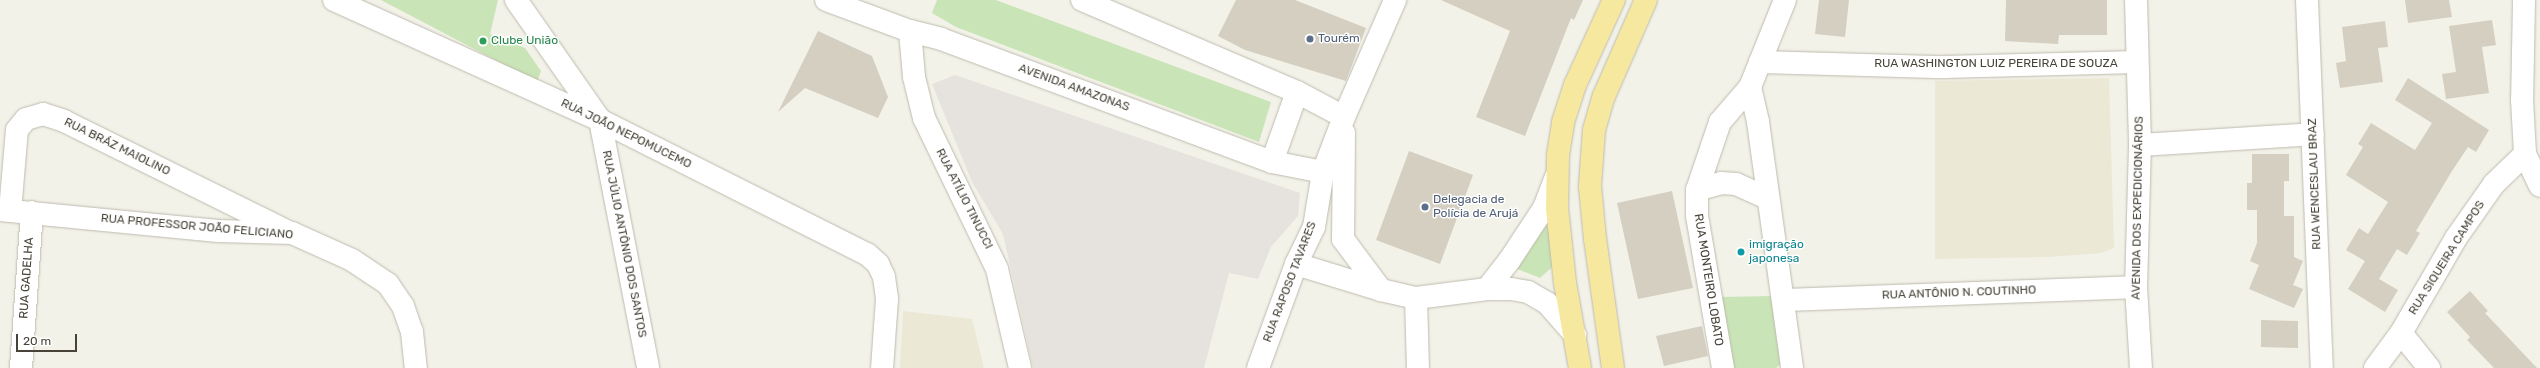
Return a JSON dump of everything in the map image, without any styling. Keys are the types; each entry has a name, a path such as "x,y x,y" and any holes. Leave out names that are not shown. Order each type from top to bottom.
{"main road":[{"path":"1580,368 1563,261 1557,208 1557,173 1563,122 1575,85 1614,0"},
{"path":"1613,368 1590,186 1594,130 1604,96 1646,0"},
{"path":"1575,85 1604,96"},
{"path":"1575,335 1608,331"}],"street":[{"name":"RUA JOÃO NEPOMUCEMO","path":"334,0 600,120 867,254 878,264 884,277 887,299 882,368"},
{"path":"516,0 600,120"},
{"name":"AVENIDA AMAZONAS","path":"826,0 910,31 941,39 1272,162 1323,172"},
{"path":"1082,0 1296,92 1344,117 1343,239"},
{"name":"RUA RAPOSO TAVARES","path":"1258,368 1296,264 1314,227 1323,172 1344,117 1396,0"},
{"name":"RUA MONTEIRO LOBATO","path":"1723,368 1697,216 1697,190 1720,122 1750,87 1785,0"},
{"name":"AVENIDA DOS EXPEDICIONÁRIOS","path":"2136,0 2136,62 2140,146 2136,287 2141,368"},
{"name":"RUA WENCESLAU BRAZ","path":"2307,0 2322,368"},
{"path":"2524,0 2522,100 2532,156 2540,186"},
{"name":"RUA ATÍLIO TINUCCI","path":"910,31 914,77 924,118 997,268 1020,368"},
{"name":"RUA WASHINGTON LUIZ PEREIRA DE SOUZA","path":"1760,62 1944,67 2136,62"},
{"path":"1750,87 1758,122 1767,198 1783,300 1790,367"},
{"path":"1272,162 1296,92"},
{"name":"RUA BRÁZ MAIOLINO","path":"5,211 17,130 26,119 43,114 64,121 292,233"},
{"name":"RUA JÚLIO ANTÔNIO DOS SANTOS","path":"600,120 648,368"},
{"path":"2140,146 2313,134"},
{"name":"RUA SIQUEIRA CAMPOS","path":"2375,368 2401,333 2456,238 2490,190 2509,167 2532,156"},
{"path":"1487,289 1509,262 1544,208 1557,173"},
{"path":"1697,190 1721,183 1736,184 1767,198"},
{"name":"RUA PROFESSOR JOÃO FELICIANO","path":"5,211 32,212 218,231 292,233 352,260 388,284 403,306 410,326 416,368"},
{"name":"RUA GADELHA","path":"21,368 32,212"},
{"path":"1314,227 1343,239 1381,290"},
{"path":"1296,264 1381,290 1416,298 1487,289 1511,289 1528,292 1547,303 1575,335"},
{"name":"RUA ANTÔNIO N. COUTINHO","path":"1783,300 2136,287"},
{"path":"1416,298 1418,368"},
{"path":"2401,333 2429,368"}],"shaded area":[{"path":"955,75 1300,193 1298,216 1271,247 1258,279 1229,273 1204,368 1033,368 1003,234 972,182 932,84"},
{"path":"2109,78 2114,248 2101,253 2048,257 1935,259 1935,81"},
{"path":"903,311 972,319 984,368 900,368"}],"green space":[{"name":"Clube União","path":"381,0 498,0 490,34 525,48 541,71 537,82"},
{"path":"937,0 996,0 1271,102 1259,142 956,27 932,13"},
{"path":"1538,222 1551,228 1560,260 1540,278 1515,268"},
{"path":"1773,296 1782,363 1776,368 1731,368 1720,297"}],"building":[{"name":"Tourém","path":"1236,0 1295,0 1366,28 1346,81 1245,50 1218,36"},
{"path":"1441,0 1583,0 1574,20 1571,18 1525,136 1476,117 1510,31"},
{"path":"1819,0 1849,0 1845,37 1815,34"},
{"path":"2006,0 2107,0 2107,35 2059,35 2058,44 2005,41"},
{"path":"2405,0 2449,0 2452,17 2408,23"},
{"path":"2492,20 2496,45 2482,47 2489,93 2446,99 2442,74 2456,72 2449,26"},
{"path":"2385,21 2388,47 2378,48 2383,82 2340,88 2336,63 2346,61 2342,27"},
{"path":"818,31 872,56 888,97 878,118 805,88 778,112"},
{"path":"2408,78 2489,130 2476,152 2468,147 2452,171 2416,231 2420,233 2407,255 2397,249 2379,279 2398,290 2385,312 2348,289 2365,261 2346,250 2359,228 2368,234 2388,202 2346,175 2363,147 2358,144 2371,123 2415,150 2432,123 2395,100"},
{"name":"Delegacia de Polícia de Arujá","path":"1409,151 1473,175 1440,264 1376,240"},
{"path":"2252,154 2289,154 2289,181 2284,181 2284,216 2294,216 2294,257 2303,261 2293,285 2303,289 2294,308 2249,289 2259,265 2250,261 2257,243 2257,210 2247,210 2247,183 2252,183"},
{"path":"1672,191 1693,288 1638,299 1617,203"},
{"path":"2470,291 2488,311 2485,313 2537,368 2494,368 2467,340 2470,337 2447,312"},
{"path":"2261,320 2298,321 2298,348 2261,347"},
{"path":"1702,326 1708,356 1664,366 1656,336"}],"place":[{"name":"Tourém","path":"1310,39"},
{"name":"Clube União","path":"483,41"},
{"name":"Delegacia de Polícia de Arujá","path":"1425,207"},
{"name":"imigração japonesa","path":"1741,252"}]}
